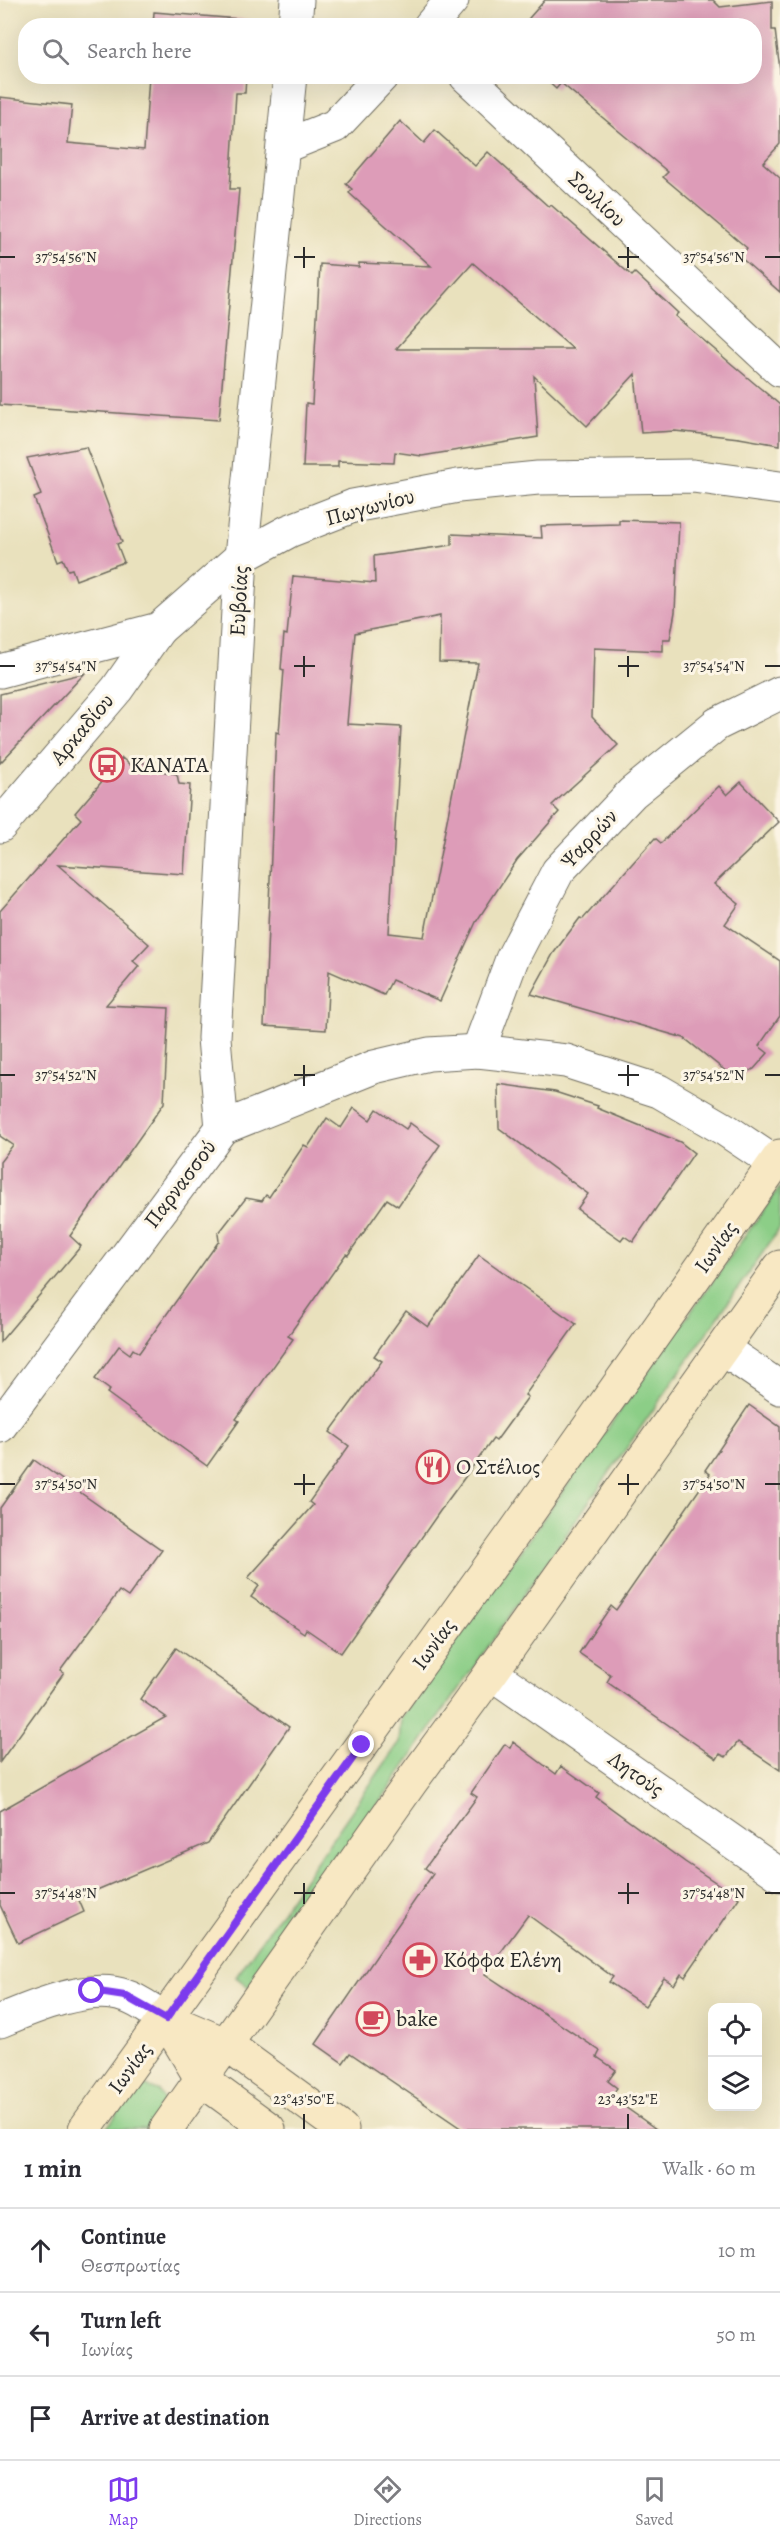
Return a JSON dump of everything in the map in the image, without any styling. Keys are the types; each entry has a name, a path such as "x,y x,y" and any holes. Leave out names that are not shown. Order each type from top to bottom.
{"street":[{"path":"296,18 297,0"},
{"path":"437,18 453,0"},
{"name":"Ευβοίας","path":"222,1128 213,1038 241,557 285,146 289,84"},
{"path":"285,146 335,126 374,84"},
{"name":"Σουλίου","path":"475,84 780,370"},
{"name":"Πωγωνίου","path":"0,671 159,628 241,557 289,531 354,506 458,486 538,478 693,476 780,488"},
{"name":"Αρκαδίου","path":"0,826 117,689 159,628"},
{"name":"Ψαρρών","path":"478,1051 512,959 558,871 632,793 717,724 780,693"},
{"name":"Παρνασσού","path":"0,1426 222,1128 375,1067 429,1054 478,1051 566,1061 659,1091 778,1160"},
{"name":"Ιωνίας","path":"85,2129 166,2019 778,1160"},
{"path":"166,2129 321,1908 780,1267"},
{"path":"723,1349 780,1388"},
{"name":"Λητούς","path":"491,1673 780,1875"},
{"path":"0,2021 92,1991 125,1996 166,2019 227,2045 342,2129"},
{"path":"166,2019 202,2080 269,2129"}],"green space":[{"path":"780,1187 780,1228 250,1988 236,1977 399,1743 401,1718"},
{"path":"146,2086 159,2090 165,2103 147,2129 106,2129 135,2089"}],"building":[{"path":"545,0 713,0 720,7 772,1 772,30 775,30 780,70 780,144 763,163 780,178 780,292 740,257 747,248 663,177 668,172 562,84 762,84 762,18 529,18"},
{"path":"154,12 227,18 154,18"},
{"path":"148,84 246,84 245,93 236,93 230,189 239,189 219,420 0,405 0,97 72,105 68,143 144,150"},
{"path":"551,84 560,84 556,89"},
{"path":"400,121 424,143 435,130 475,166 488,152 549,207 551,205 632,276 635,273 678,313 675,316 780,405 780,445 675,431 641,433 635,374 587,426 534,376 538,437 422,456 395,452 394,463 338,461 338,467 303,467 306,403 312,404 320,264 359,267 359,263 431,266 349,193 352,189 346,184","holes":["473,263 573,349 396,349"]},
{"path":"86,447 122,542 117,544 124,562 76,580 72,569 68,570 63,559 58,561 34,498 41,495 27,458"},
{"path":"619,520 679,522 675,612 670,639 663,639 663,651 594,648 592,717 618,745 552,805 559,812 517,860 476,922 440,1001 392,980 384,995 329,971 326,1030 264,1026 276,732 279,733 284,670 281,669 284,634 287,635 293,576 375,583 374,556 452,545 452,534 542,538 541,526 619,524","holes":["440,616 439,662 478,663 424,937 389,933 401,727 347,724 355,633"]},
{"path":"85,673 0,763 0,694"},
{"path":"122,758 130,765 136,758 155,770 177,774 179,784 190,785 184,874 58,865 149,944 133,961 139,966 106,1005 169,1008 164,1103 70,1236 81,1246 0,1342 0,1162 13,1145 0,1136 0,911 81,819 75,813"},
{"path":"741,782 779,822 714,884 739,904 725,924 780,961 780,1016 759,1046 768,1053 754,1069 742,1075 727,1072 684,1038 531,994 553,954 580,918 583,919 655,838 661,843 719,786 727,795"},
{"path":"498,1084 555,1092 598,1106 597,1108 680,1142 694,1153 633,1242 624,1236 621,1240 577,1209 588,1194 499,1128"},
{"path":"354,1108 370,1120 377,1109 406,1129 410,1123 440,1145 398,1206 387,1199 348,1255 346,1254 288,1336 293,1339 236,1419 239,1421 207,1466 107,1393 110,1390 95,1379 119,1346 130,1354 133,1349 139,1353 219,1241 218,1234 246,1198 262,1201 266,1195 269,1197 304,1145 308,1147 327,1118 341,1128"},
{"path":"479,1255 576,1324 525,1395 528,1397 496,1441 493,1439 440,1511 341,1653 306,1629 304,1633 251,1597 259,1586 248,1578 313,1505 309,1502 349,1446 330,1432 382,1361 374,1356 406,1311 428,1327"},
{"path":"749,1405 780,1427 780,1770 738,1742 726,1757 720,1754 717,1759 607,1682 611,1675 579,1653 611,1606 616,1610 710,1474 705,1470"},
{"path":"34,1460 162,1550 128,1597 119,1591 60,1671 64,1673 0,1762 0,1508"},
{"path":"176,1648 289,1727 208,1843 78,1898 84,1912 18,1943 0,1905 0,1811 166,1717 140,1699"},
{"path":"513,1742 556,1774 561,1766 599,1793 596,1797 739,1898 685,1977 681,1974 674,1985 664,1978 645,2006 609,1982 613,1977 528,1915 485,1974 600,2051 597,2057 616,2070 608,2081 617,2088 611,2097 656,2129 462,2129 350,2053 343,2063 316,2044 433,1874 425,1868 477,1797 471,1793 505,1744 510,1748"}],"place":[{"name":"ΚΑΝΑΤΑ","path":"107,765"},
{"name":"Ο Στέλιος","path":"433,1467"},
{"name":"Κόφφα Ελένη","path":"420,1960"},
{"name":"bake","path":"373,2019"}],"route":[{"path":"92,1991 125,1996 166,2019 362,1745"}]}
